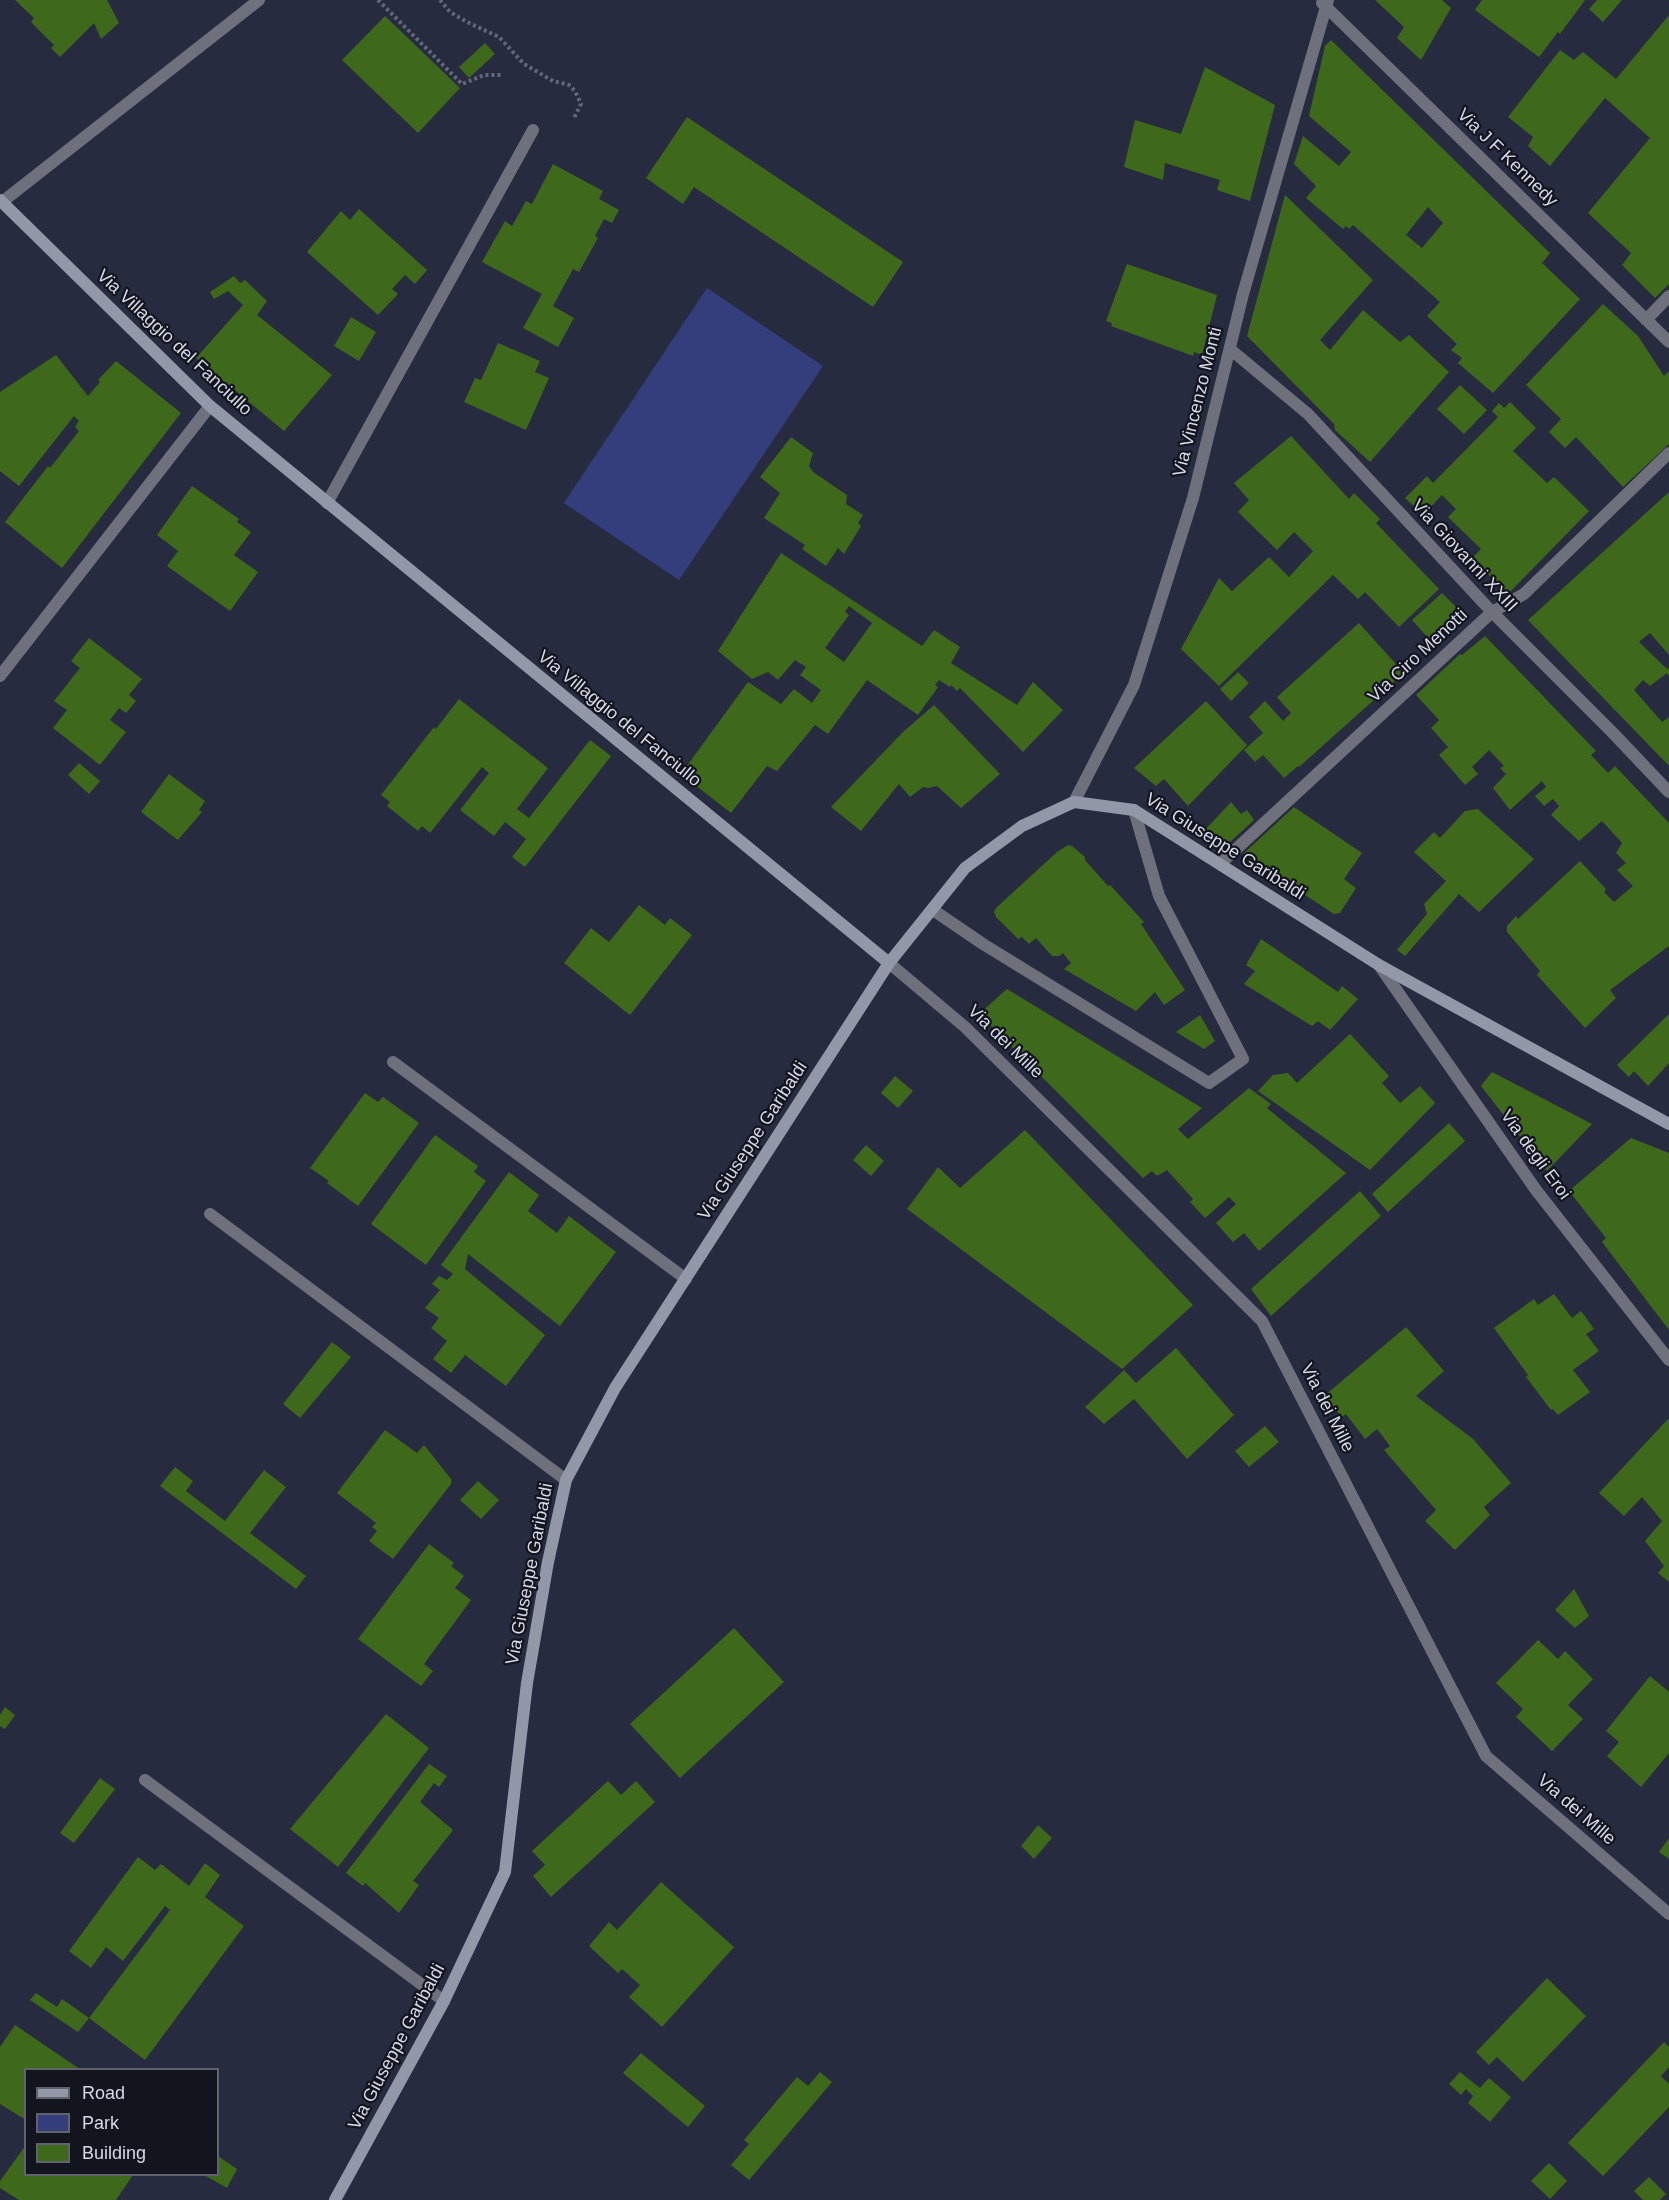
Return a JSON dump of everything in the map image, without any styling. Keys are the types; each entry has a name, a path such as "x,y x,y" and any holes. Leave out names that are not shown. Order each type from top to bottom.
{"street":[{"name":"Via Villaggio del Fanciullo","path":"259,0 1,201 210,406 889,963"},
{"name":"Via J F Kennedy","path":"1324,2 1669,342"},
{"name":"Via Vincenzo Monti","path":"1074,802 1134,685 1193,498 1243,294 1324,2"},
{"path":"327,503 533,130"},
{"path":"1646,320 1669,296"},
{"name":"Via Giovanni XXIII","path":"1230,349 1308,414 1492,612 1669,792"},
{"path":"0,676 210,406"},
{"name":"Via Ciro Menotti","path":"1220,864 1492,612 1524,594 1669,453"},
{"name":"Via Giuseppe Garibaldi","path":"335,2200 444,2001 506,1872 528,1683 548,1562 566,1480 615,1388 889,963 965,868 1022,826 1074,802 1134,810 1379,965 1669,1124"},
{"path":"933,910 983,944 1209,1083 1243,1059 1159,896 1134,810"},
{"name":"Via dei Mille","path":"889,963 965,1027 1262,1321 1486,1756 1669,1914"},
{"name":"Via degli Eroi","path":"1379,965 1536,1190 1669,1360"},
{"path":"393,1062 686,1279"},
{"path":"210,1214 566,1480"},
{"path":"145,1780 444,2001"}],"path":[{"path":"378,0 462,84 484,75 501,75"},
{"path":"440,0 450,12 499,37 524,64 553,81 569,85 576,91 581,104 574,118"}],"green space":[{"path":"707,288 823,366 679,580 564,503"}],"building":[{"path":"15,0 107,0 119,23 101,39 94,23 60,57 51,48 54,45 31,22 34,18"},
{"path":"1375,0 1442,0 1451,8 1421,60 1397,38 1404,27"},
{"path":"1482,0 1585,0 1560,34 1558,32 1539,57 1475,10"},
{"path":"1597,0 1622,0 1603,22 1589,9"},
{"path":"1669,15 1669,284 1655,298 1622,265 1631,253 1588,213 1650,138 1605,98 1550,166 1528,146 1533,137 1508,117 1560,50 1574,60 1583,52 1616,79"},
{"path":"385,16 460,88 418,133 342,60"},
{"path":"1331,40 1550,253 1542,263 1580,299 1493,393 1458,363 1462,358 1451,350 1457,344 1427,316 1440,302 1353,225 1349,229 1346,226 1343,229 1306,198 1316,186 1294,164 1303,136 1339,166 1351,152 1309,116 1325,46","holes":["1428,207 1443,223 1422,248 1406,235"]},
{"path":"485,43 495,54 469,78 459,67"},
{"path":"1205,67 1275,105 1250,201 1217,190 1220,180 1165,163 1163,180 1124,167 1135,120 1181,134"},
{"path":"687,117 903,262 873,307 694,187 683,204 646,178"},
{"path":"553,164 603,191 599,199 619,210 612,223 604,219 595,236 598,238 579,272 573,269 553,306 574,318 558,347 523,328 542,294 482,262 505,221 512,226 526,201 532,204"},
{"path":"1285,195 1373,280 1320,340 1330,350 1363,310 1400,342 1409,335 1449,372 1370,462 1335,430 1334,424 1247,336"},
{"path":"359,209 427,270 415,284 405,275 392,289 398,294 378,315 307,252 341,211 350,220"},
{"path":"1127,264 1217,295 1202,355 1194,352 1193,356 1111,326 1112,323 1106,321"},
{"path":"234,276 240,283 245,280 267,301 257,315 332,375 284,431 196,358 243,305 228,291 214,299 210,292"},
{"path":"1603,304 1638,336 1664,376 1669,371 1669,444 1623,487 1576,437 1565,448 1549,432 1561,419 1526,385"},
{"path":"351,317 376,332 359,361 334,346"},
{"path":"498,343 540,361 535,372 549,378 526,430 464,402 475,378 481,380"},
{"path":"56,355 88,396 100,382 98,380 116,361 181,413 62,568 5,522 48,466 50,468 79,431 75,427 79,421 74,416 19,486 0,471 0,392"},
{"path":"1460,385 1487,410 1464,434 1437,409"},
{"path":"1510,402 1536,428 1513,451 1547,483 1554,477 1589,511 1508,594 1472,558 1481,549 1448,517 1456,509 1442,495 1423,515 1405,498 1427,476 1433,483 1498,417 1492,411 1499,403 1504,408"},
{"path":"1291,436 1349,499 1354,493 1380,519 1376,523 1439,589 1399,627 1365,592 1358,599 1333,575 1219,686 1181,649 1219,578 1232,591 1269,557 1289,577 1313,551 1294,532 1277,550 1238,512 1249,500 1234,483"},
{"path":"791,437 813,453 809,466 813,472 847,495 846,504 863,515 858,523 861,526 844,554 838,548 826,566 802,549 805,545 764,518 780,493 760,477"},
{"path":"192,486 239,519 237,522 251,532 234,555 258,572 230,611 167,566 178,551 157,535"},
{"path":"1669,492 1669,655 1650,633 1639,642 1667,669 1669,668 1669,676 1667,673 1650,686 1643,680 1634,690 1662,722 1669,717 1669,766 1528,620"},
{"path":"781,553 922,646 934,630 960,647 951,663 1017,705 1033,682 1063,710 1023,752 960,688 957,691 951,685 950,687 939,680 935,685 938,687 918,715 867,680 828,734 815,725 777,771 767,766 731,813 681,774 748,682 781,704 794,689 812,703 821,690 800,675 806,667 795,660 778,680 768,672 752,679 718,651","holes":["849,606 872,623 844,662 825,648 849,615 845,612"]},
{"path":"1442,593 1461,612 1430,640 1412,620"},
{"path":"1359,623 1404,673 1284,778 1263,755 1255,762 1244,750 1263,733 1249,717 1265,701 1283,721 1291,713 1277,697"},
{"path":"1485,636 1596,751 1591,755 1608,773 1615,766 1669,823 1669,946 1610,990 1616,998 1585,1028 1537,975 1540,971 1507,932 1507,926 1516,916 1518,919 1580,861 1606,889 1604,892 1614,902 1633,886 1617,870 1626,863 1616,853 1622,843 1602,821 1579,841 1551,815 1559,806 1553,799 1544,806 1535,796 1546,787 1542,781 1510,810 1493,788 1506,774 1500,768 1504,766 1489,750 1472,767 1478,774 1465,785 1439,755 1448,747 1431,728 1439,720 1416,695 1460,654 1462,655"},
{"path":"89,638 142,679 129,695 136,701 126,713 119,708 110,720 126,732 100,765 53,728 67,710 54,701 80,668 71,661"},
{"path":"1238,672 1249,683 1231,701 1220,689"},
{"path":"459,699 548,768 517,809 529,818 590,740 611,756 525,867 512,857 526,839 505,822 494,836 460,810 489,773 482,767 430,833 422,826 418,831 387,806 390,802 381,795"},
{"path":"1206,701 1247,745 1188,806 1164,779 1156,786 1134,768"},
{"path":"934,705 1000,774 961,808 937,786 923,787 910,797 899,784 861,831 831,807 902,733"},
{"path":"79,763 100,781 89,794 68,775"},
{"path":"169,774 205,801 199,810 202,812 178,840 141,812"},
{"path":"1231,802 1241,814 1247,810 1254,820 1229,843 1204,831"},
{"path":"1294,807 1362,853 1344,879 1356,888 1340,913 1334,914 1243,854"},
{"path":"1478,809 1534,859 1479,912 1459,894 1405,956 1397,950 1427,914 1424,904 1446,881 1414,852 1434,832 1440,838 1465,811"},
{"path":"1068,845 1085,857 1085,860 1108,886 1110,885 1144,922 1141,924 1185,990 1164,1005 1155,992 1136,1011 1064,969 1071,963 1063,953 1059,956 1052,956 1036,938 1029,944 1022,937 1018,939 996,917 994,912 996,908 1057,852"},
{"path":"639,905 665,925 670,918 692,935 630,1015 564,963 591,928 609,942"},
{"path":"1261,939 1338,992 1342,986 1358,999 1330,1030 1318,1021 1312,1026 1244,984 1255,971 1246,965"},
{"path":"1007,989 1202,1108 1178,1129 1188,1139 1249,1088 1271,1104 1267,1108 1346,1173 1259,1251 1244,1233 1233,1242 1216,1223 1236,1204 1229,1197 1205,1218 1190,1202 1193,1199 1167,1170 1157,1176 1152,1171 1143,1178 979,1014"},
{"path":"1669,1014 1669,1063 1648,1086 1634,1071 1629,1077 1617,1065"},
{"path":"1200,1015 1215,1041 1204,1049 1176,1032"},
{"path":"1350,1034 1389,1076 1382,1083 1400,1103 1420,1086 1435,1103 1370,1170 1258,1091 1273,1075 1288,1073 1297,1083"},
{"path":"1492,1072 1592,1124 1547,1171 1481,1086"},
{"path":"895,1076 913,1091 898,1108 881,1093"},
{"path":"365,1093 378,1102 383,1097 419,1123 358,1206 310,1168"},
{"path":"1449,1123 1465,1141 1388,1212 1372,1194"},
{"path":"1025,1130 1193,1305 1122,1369 907,1209 938,1167 960,1188"},
{"path":"435,1135 478,1166 474,1172 486,1181 426,1265 371,1224"},
{"path":"1631,1138 1669,1153 1669,1330 1602,1242 1606,1238 1569,1191"},
{"path":"866,1145 884,1161 871,1176 853,1160"},
{"path":"509,1172 539,1195 528,1211 557,1233 569,1216 616,1252 560,1326 468,1254 465,1269 545,1335 506,1386 465,1355 451,1373 433,1359 447,1341 431,1328 439,1318 425,1308 440,1290 432,1284 439,1276 447,1280 453,1274 441,1265"},
{"path":"1360,1191 1381,1216 1271,1316 1251,1289"},
{"path":"1554,1294 1572,1318 1581,1311 1594,1329 1586,1334 1599,1351 1573,1370 1590,1392 1558,1415 1553,1409 1551,1410 1526,1377 1528,1375 1494,1328 1534,1299 1538,1305"},
{"path":"1406,1327 1444,1371 1416,1396 1473,1439 1511,1483 1484,1507 1490,1515 1455,1550 1425,1521 1436,1510 1384,1450 1390,1446 1377,1429 1365,1439 1346,1414 1342,1417 1324,1396"},
{"path":"332,1342 351,1357 300,1418 283,1404"},
{"path":"1176,1348 1234,1415 1187,1459 1134,1399 1104,1424 1085,1407 1124,1370 1136,1383"},
{"path":"1669,1418 1669,1582 1658,1573 1664,1566 1645,1541 1662,1521 1642,1497 1624,1516 1599,1493"},
{"path":"1265,1426 1279,1442 1249,1467 1235,1451"},
{"path":"385,1430 417,1453 424,1445 451,1479 451,1484 393,1559 369,1541 377,1531 372,1527 376,1523 337,1493"},
{"path":"175,1467 193,1481 186,1491 225,1521 264,1470 286,1487 250,1533 306,1576 296,1589 160,1486"},
{"path":"478,1481 499,1500 481,1519 460,1500"},
{"path":"429,1544 454,1563 451,1566 464,1576 455,1588 471,1600 424,1664 433,1671 421,1686 358,1639"},
{"path":"1574,1589 1589,1616 1575,1628 1555,1610"},
{"path":"734,1628 784,1682 680,1778 630,1724"},
{"path":"1538,1640 1558,1659 1565,1651 1593,1679 1568,1705 1583,1719 1552,1751 1516,1717 1523,1709 1496,1683"},
{"path":"1650,1676 1669,1692 1669,1753 1641,1787 1607,1756 1619,1742 1606,1731"},
{"path":"5,1707 15,1715 5,1729 0,1726 0,1715"},
{"path":"386,1714 429,1748 338,1867 290,1829"},
{"path":"429,1764 447,1776 439,1787 434,1783 420,1802 453,1830 413,1881 419,1885 399,1913 365,1883 363,1886 346,1873"},
{"path":"100,1778 115,1789 74,1843 60,1833"},
{"path":"608,1781 621,1795 636,1781 655,1802 551,1897 533,1876 545,1865 532,1851"},
{"path":"1038,1825 1052,1838 1034,1859 1021,1846"},
{"path":"1669,1838 1669,1859 1659,1852"},
{"path":"138,1857 155,1870 161,1864 189,1886 205,1863 220,1875 205,1897 244,1926 145,2060 89,2018 170,1910 165,1906 123,1961 106,1947 91,1968 69,1951"},
{"path":"661,1882 734,1947 662,2027 629,1997 640,1985 622,1969 618,1973 589,1946 609,1922 617,1930"},
{"path":"1547,1978 1586,2016 1523,2082 1497,2057 1489,2065 1476,2052"},
{"path":"36,1993 57,2007 62,1999 89,2018 78,2032 30,2000"},
{"path":"15,2025 78,2068 24,2068 24,2119 0,2104 0,2047"},
{"path":"1664,2042 1669,2047 1669,2067 1661,2076 1669,2084 1669,2107 1603,2176 1568,2143"},
{"path":"641,2053 705,2106 688,2127 623,2073"},
{"path":"820,2072 832,2082 749,2180 731,2165 749,2144 744,2140 797,2077 808,2086"},
{"path":"1460,2072 1480,2088 1489,2078 1511,2097 1490,2122 1468,2103 1473,2096 1466,2089 1461,2095 1449,2084"},
{"path":"24,2148 24,2176 132,2176 116,2200 19,2200 0,2188 0,2181"},
{"path":"219,2157 237,2169 227,2188 206,2176 219,2176"},
{"path":"1549,2163 1567,2181 1550,2199 1531,2181"},
{"path":"1649,2177 1666,2194 1660,2200 1643,2200 1634,2191"}]}
